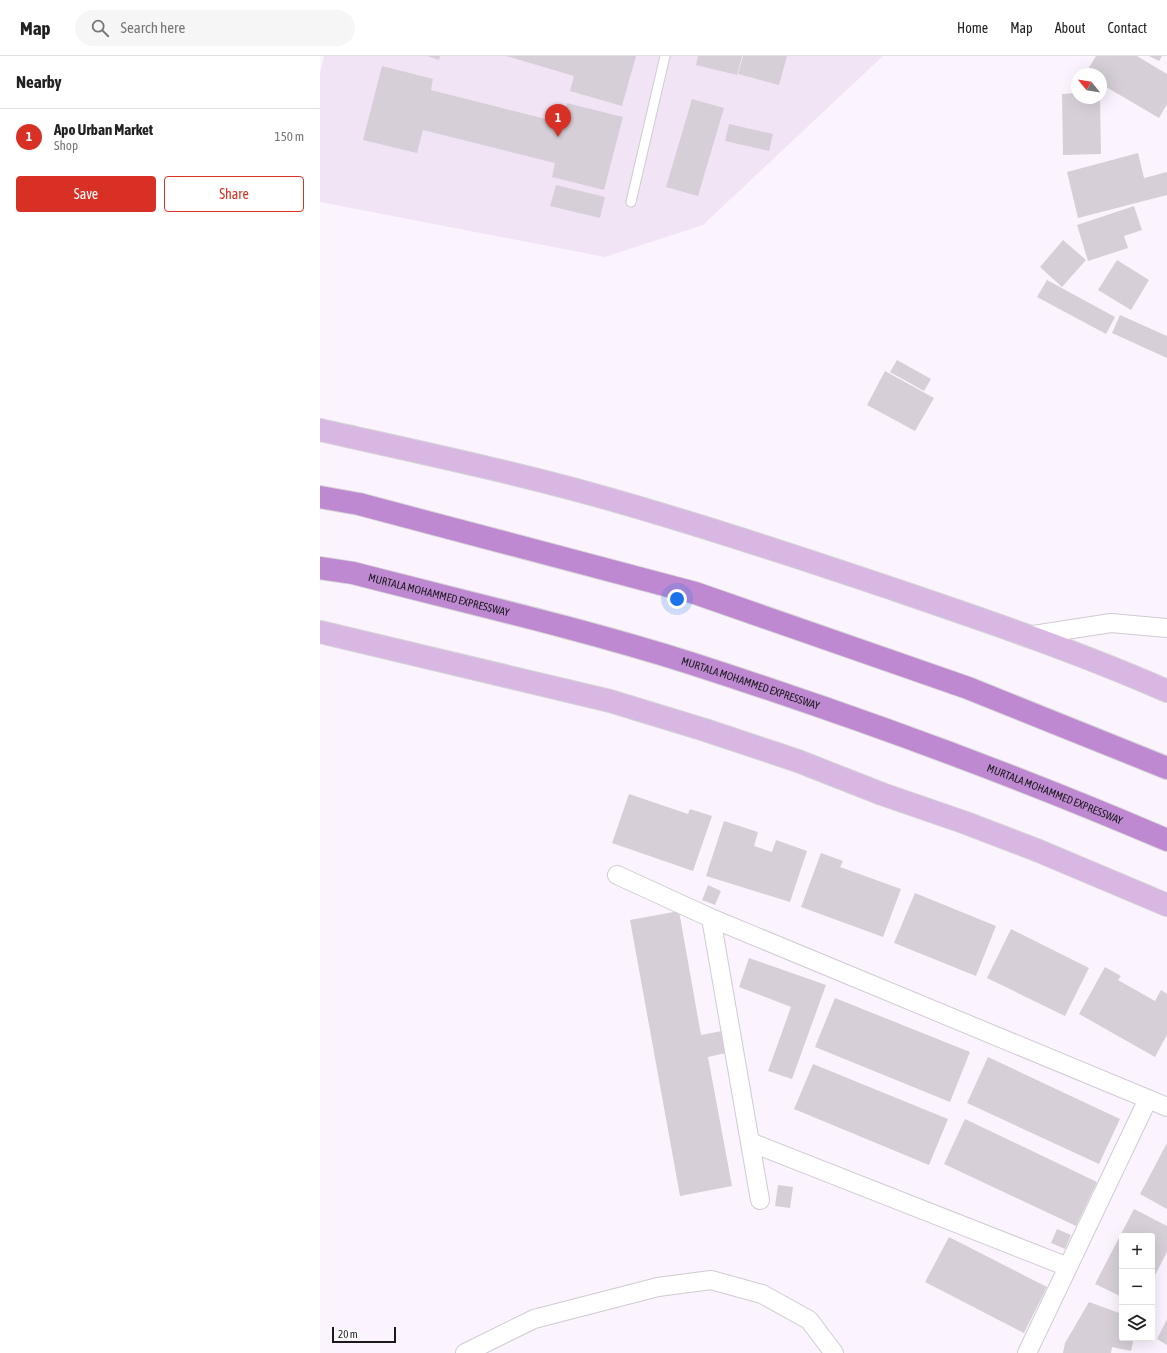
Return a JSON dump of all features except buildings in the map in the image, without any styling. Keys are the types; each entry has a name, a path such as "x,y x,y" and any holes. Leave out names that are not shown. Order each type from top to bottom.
{"highway":[{"path":"320,497 359,504 695,593 968,688 1167,768"},
{"name":"MURTALA MOHAMMED EXPRESSWAY","path":"320,568 360,575 596,636 689,663 952,753 1167,840"}],"main road":[{"path":"320,430 454,460 600,497 747,540 964,613 1105,664 1167,691"},
{"path":"320,632 610,701 705,730 798,761 882,794 966,823 1039,851 1167,905"}],"street":[{"path":"1026,636 1111,623 1167,628"},
{"path":"617,874 712,918 1167,1107"},
{"path":"712,918 760,1200"},
{"path":"1027,1353 1148,1099"},
{"path":"750,1142 1068,1267"},
{"path":"465,1353 534,1319 658,1287 711,1280 762,1294 809,1320 834,1353"}],"lane":[{"path":"631,202 665,56"}],"shaded area":[{"path":"324,56 883,56 703,225 605,257 320,202 320,73"}],"place":[{"name":"Apo Urban Market","path":"558,137"}]}
